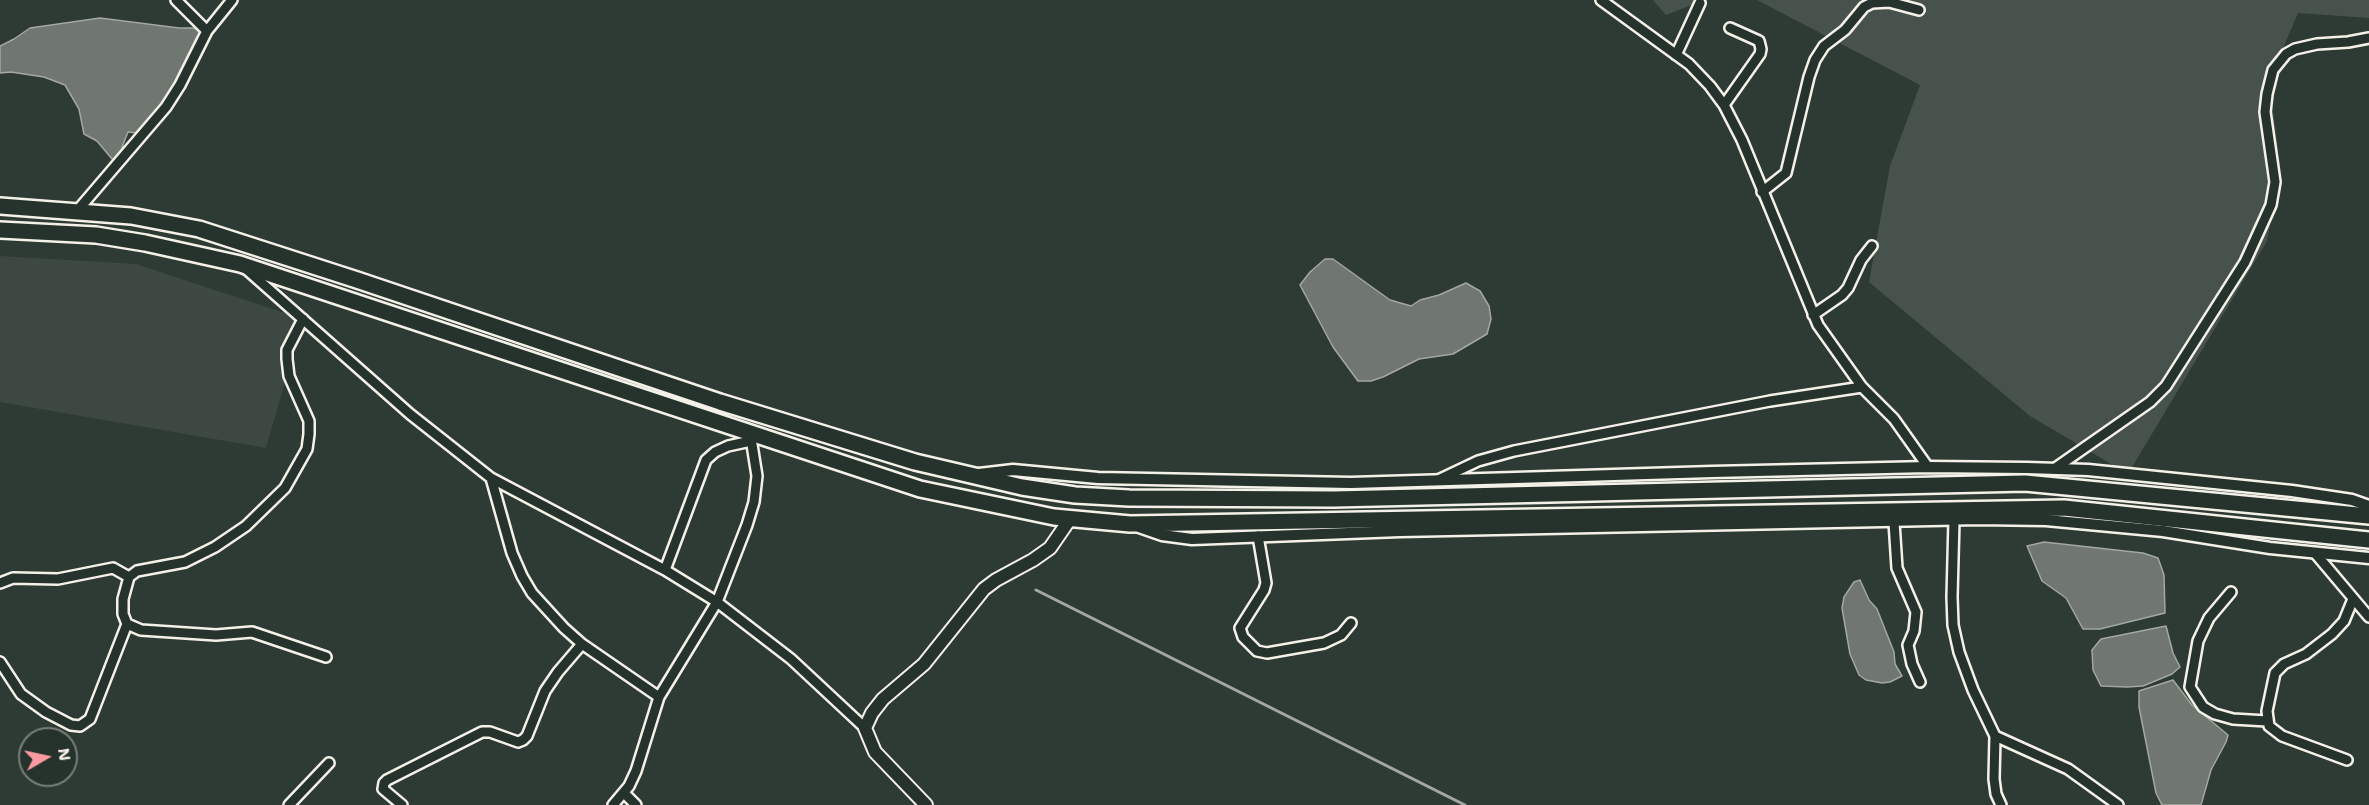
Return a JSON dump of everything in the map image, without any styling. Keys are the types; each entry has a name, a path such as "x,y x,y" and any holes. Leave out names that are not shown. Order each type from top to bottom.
{"highway":[{"path":"0,206 131,216 199,230 357,280 720,402 915,462 1032,489 1076,495 1129,498 1334,499 2025,483 2369,516"},
{"path":"0,230 96,235 145,243 240,264 750,437 920,489 1000,507 1070,519 1130,524 2064,508 2369,540"}],"main road":[{"path":"926,805 875,752 865,728 872,713 883,699 924,664 984,589 1050,548 1070,519"}],"street":[{"path":"176,0 207,31"},
{"path":"77,211 166,106 180,85 207,31 231,0"},
{"path":"1601,0 1689,64 1724,105 1742,140 1818,325 1862,387 1894,419 1928,467"},
{"path":"1762,192 1786,173 1809,76 1824,46 1845,30 1864,7 1872,3 1889,2 1919,10"},
{"path":"1676,55 1700,3"},
{"path":"1724,105 1760,54 1761,49 1759,41 1730,28"},
{"path":"2054,469 2150,402 2166,386 2245,262 2271,205 2275,182 2265,112 2273,70 2286,54 2295,49 2369,38"},
{"path":"1813,315 1842,295 1848,288 1860,260 1872,246"},
{"path":"240,264 410,414 491,478 665,570 717,603 791,658 865,728"},
{"path":"0,662 21,694 46,712 71,725 80,726 90,719 127,624 123,614 123,599 129,577 136,571 185,562 215,547 246,526 285,488 307,449 309,421 289,376 287,359 287,350 303,319"},
{"path":"1438,480 1478,461 1514,451 1770,401 1862,387"},
{"path":"613,805 624,794 636,771 659,697 717,603 754,502 757,476 750,437 715,452 706,460 665,570"},
{"path":"970,475 1013,470 1076,477 1351,483 1928,467 2054,469 2088,470 2292,491 2352,500 2369,506"},
{"path":"491,478 512,553 532,593 582,644 659,697"},
{"path":"1954,520 1953,625 1959,652 1973,690 1995,736 1994,779 1996,794 2001,805"},
{"path":"1130,524 1177,538 1412,531 2046,520 2088,523 2369,558"},
{"path":"1894,522 1897,568 1916,612 1914,631 1908,645 1912,664 1920,682"},
{"path":"1258,537 1266,583 1240,628 1243,637 1257,651 1267,653 1324,644 1341,635 1351,623"},
{"path":"2315,553 2369,617"},
{"path":"0,583 13,578 58,579 113,568 129,577"},
{"path":"2231,592 2209,618 2199,641 2190,687 2203,707 2215,714 2233,719 2267,721"},
{"path":"2347,760 2282,736 2269,726 2267,711 2275,673 2284,664 2306,654 2332,634 2344,621 2353,599"},
{"path":"127,624 141,630 216,635 252,632 326,657"},
{"path":"402,805 383,789 387,780 482,732 490,732 518,742 523,740 527,736 545,691 582,644"},
{"path":"1995,736 2068,769 2107,801 2118,805"},
{"path":"289,805 329,763"},
{"path":"624,794 636,805"}],"shaded area":[{"path":"1653,0 1704,0 1666,15"},
{"path":"1757,0 2369,0 2369,18 2298,13 2269,81 2280,165 2267,241 2128,474 2030,416 1869,282 1890,166 1920,85"},
{"path":"100,18 194,28 203,33 177,87 137,133 128,132 122,147 122,160 112,159 97,141 84,134 79,109 65,85 44,77 11,72 0,73 0,46 30,28"},
{"path":"0,256 136,264 303,319 266,448 0,402"},
{"path":"1325,259 1333,259 1390,300 1411,306 1420,300 1439,295 1466,283 1480,291 1489,306 1491,319 1487,334 1453,354 1419,359 1383,377 1371,381 1358,381 1333,347 1300,285 1310,272"},
{"path":"2044,542 2143,553 2158,558 2164,575 2165,613 2100,629 2083,629 2066,598 2042,581 2027,546"},
{"path":"1860,580 1869,600 1877,609 1894,652 1895,664 1902,676 1890,682 1866,680 1859,675 1850,654 1842,608 1844,597 1854,582"},
{"path":"2166,626 2173,653 2180,667 2172,674 2143,686 2101,686 2093,670 2092,650 2101,639"},
{"path":"2173,680 2192,705 2228,735 2211,770 2201,805 2162,805 2156,793 2139,707 2139,691"}],"waterway":[{"path":"1036,590 1465,805"}]}
